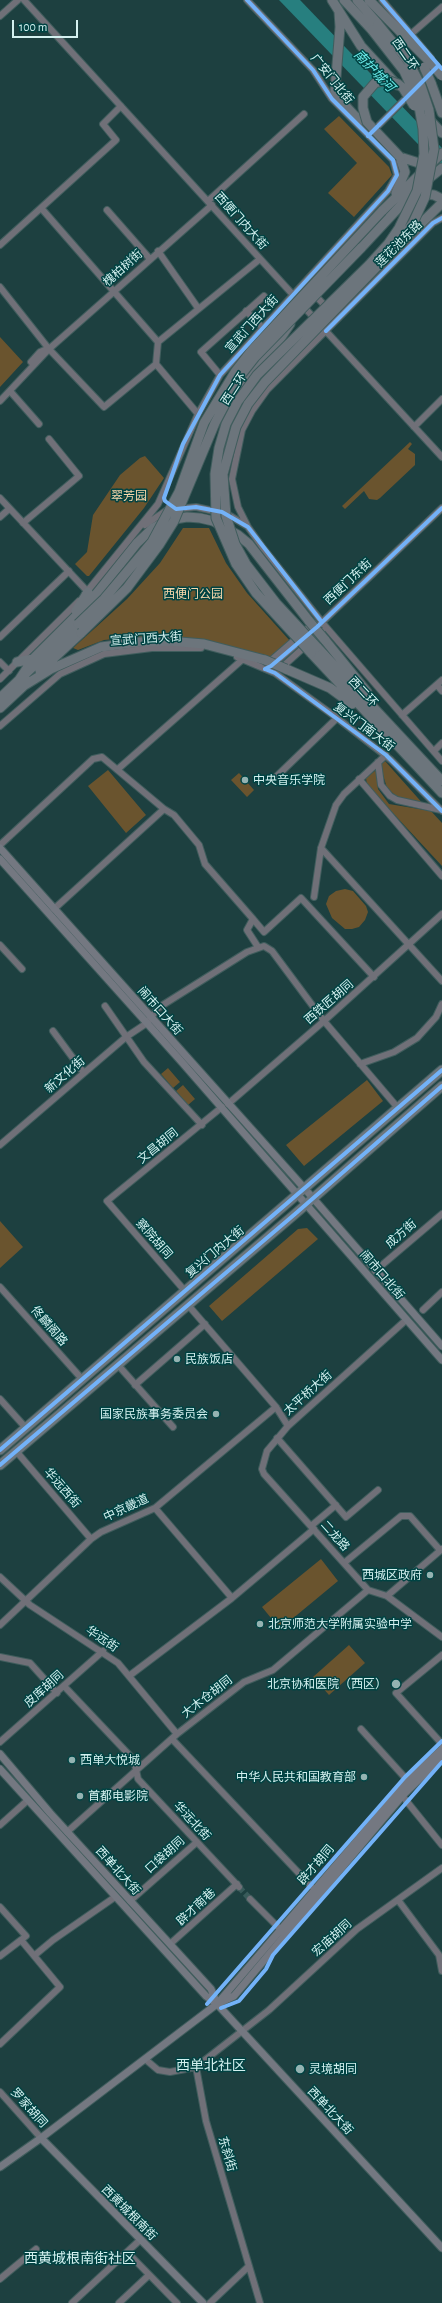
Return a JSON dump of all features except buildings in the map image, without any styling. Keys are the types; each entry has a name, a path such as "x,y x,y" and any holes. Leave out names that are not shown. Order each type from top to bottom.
{"highway":[{"path":"332,0 361,46 442,133"},
{"name":"西二环","path":"344,0 400,50 416,75 425,96 434,135 433,160 425,197 413,223 391,252 264,382 248,404 236,427 223,474 226,516 235,544 246,564 276,603 377,724 438,782"},
{"name":"西二环","path":"357,0 404,71 418,101 422,121 424,154 417,191 399,228 369,265 257,375 238,401 226,424 219,448 215,474 216,518 228,549 241,574 256,593 391,726 438,782 442,793"},
{"path":"369,0 411,37 442,76"},
{"path":"339,12 340,27 335,90 338,98 355,116 367,122 400,157 404,172 399,189 382,211"},
{"path":"433,66 431,83 442,113"},
{"path":"367,122 363,108 363,97 375,83 387,80 398,84 403,88 409,96 422,121"},
{"path":"400,157 422,164 442,153"},
{"name":"宣武门西大街","path":"80,628 152,542 179,492 204,423 235,372 252,350 382,211 442,153"},
{"name":"莲花池东路","path":"293,318 417,188 442,168"},
{"path":"361,248 410,202 424,194 441,200 391,252"},
{"name":"宣武门西大街","path":"0,708 21,684 80,628 127,588 159,546 174,521 226,401 248,367 293,318"},
{"path":"21,684 33,659 99,592 137,543 153,528 169,520 186,517 213,521 238,535 249,544 378,706 391,726"},
{"path":"68,624 88,592"},
{"path":"21,684 101,647 154,641 204,644 265,664 286,669 330,688 377,724"},
{"path":"17,662 33,659"},
{"path":"51,670 75,666"},
{"name":"宣武门西大街","path":"0,698 21,684"},
{"path":"438,782 442,799"},
{"name":"复兴门内大街","path":"0,1450 442,1070"},
{"name":"复兴门内大街","path":"0,1465 310,1201 442,1086"}],"main road":[{"name":"闹市口大街","path":"0,848 149,1020"},
{"name":"闹市口大街","path":"0,859 149,1020 310,1201"},
{"name":"闹市口北街","path":"310,1201 442,1346"},
{"name":"闹市口北街","path":"310,1201 406,1320 442,1360"},
{"path":"406,1320 413,1314"},
{"name":"辟才胡同","path":"214,2006 234,1996 401,1794 408,1781 442,1749"},
{"name":"西单北大街","path":"0,1754 68,1832 211,1989 214,2006"},
{"name":"辟才胡同","path":"214,2006 401,1794 442,1757"},
{"name":"西单北大街","path":"0,1769 214,2006 243,2031 442,2248"},
{"path":"0,2167 41,2138 214,2006"},
{"name":"西黄城根南街","path":"41,2138 203,2303"}],"street":[{"path":"0,16 18,0"},
{"name":"西便门内大街","path":"24,0 292,295 442,457"},
{"name":"广安门北街","path":"247,0 313,70 332,99 393,160 397,169 397,175 388,191"},
{"path":"382,0 411,37 442,7"},
{"path":"368,136 433,66"},
{"path":"0,245 42,209 116,140 102,124 121,106"},
{"name":"槐柏树街","path":"0,401 48,349 150,259 304,114"},
{"name":"宣武门西大街","path":"0,679 88,592 93,583 140,528 164,492 198,414 220,374 388,191"},
{"path":"42,209 112,292 158,342"},
{"path":"107,210 150,259"},
{"name":"莲花池东路","path":"338,319 433,223 442,218"},
{"path":"158,251 198,308"},
{"path":"0,287 48,349 104,407 156,364 158,342 260,259"},
{"path":"304,283 338,319"},
{"path":"220,374 201,352 264,296"},
{"path":"246,311 262,327"},
{"name":"宣武门西大街","path":"321,621 248,527 238,507 232,478 242,430 252,411 267,390 338,319"},
{"name":"槐柏树街","path":"0,396 40,352 48,349"},
{"path":"156,364 198,414"},
{"path":"10,391 39,424"},
{"path":"414,427 442,399"},
{"path":"23,523 79,476 49,439"},
{"path":"164,492 165,501 176,509"},
{"path":"0,498 88,592"},
{"name":"宣武门西大街","path":"140,528 167,510 196,507 222,512 248,527"},
{"name":"西便门东街","path":"265,664 271,666 317,627 321,621 442,508"},
{"path":"0,517 9,509"},
{"path":"0,637 69,571"},
{"path":"321,621 442,760"},
{"path":"275,673 326,627"},
{"name":"宣武门西大街","path":"0,726 47,683 75,666 104,654 152,648 200,648 265,664"},
{"path":"118,769 243,659"},
{"path":"0,662 9,671"},
{"name":"复兴门南大街","path":"265,664 386,755 442,811"},
{"path":"402,715 442,680"},
{"path":"437,685 442,691"},
{"path":"277,776 337,718"},
{"path":"434,751 442,743"},
{"path":"314,897 321,848 336,804 359,779 386,755"},
{"path":"0,844 93,759 102,757 118,769 164,810 174,815 200,845 205,864 264,932 301,898 374,977"},
{"path":"378,762 381,785 393,799 442,811"},
{"path":"359,779 442,876"},
{"path":"54,909 164,810"},
{"path":"321,848 410,944 442,981"},
{"name":"西铁匠胡同","path":"225,1105 374,977 442,914"},
{"path":"253,920 247,930 258,947 266,946 270,950 324,1021 398,1108"},
{"path":"0,945 22,969"},
{"name":"新文化街","path":"0,1145 126,1037 149,1020 158,1008 258,947"},
{"path":"360,1064 394,1052 417,1038 436,1017 442,1004"},
{"path":"105,1006 144,1062 202,1125"},
{"path":"53,1031 84,1073"},
{"name":"文昌胡同","path":"107,1201 225,1105"},
{"name":"察院胡同","path":"107,1201 185,1291"},
{"name":"成方街","path":"375,1271 442,1214"},
{"name":"佟麟阁路","path":"0,1287 82,1379"},
{"path":"423,1310 442,1292"},
{"name":"太平桥大街","path":"188,1305 276,1407 288,1426 406,1320"},
{"path":"135,1384 204,1324"},
{"path":"118,1365 173,1428"},
{"path":"0,1399 26,1428"},
{"name":"中京畿道","path":"0,1625 92,1539 101,1532 155,1508 276,1407"},
{"name":"二龙路","path":"288,1426 267,1451 262,1469 264,1474 368,1590"},
{"path":"277,1438 346,1517 378,1490"},
{"name":"华远西街","path":"16,1451 92,1539"},
{"path":"129,1676 232,1598 336,1505"},
{"path":"155,1508 232,1598"},
{"path":"344,1563 400,1516 410,1516 441,1549 387,1596"},
{"name":"华远街","path":"0,1577 25,1601 103,1651 118,1663 177,1734"},
{"path":"368,1590 387,1596 442,1637"},
{"name":"大木仓胡同","path":"68,1832 177,1734 244,1682 273,1670 368,1590"},
{"name":"皮库胡同","path":"0,1742 103,1651"},
{"path":"442,1654 396,1694 442,1744"},
{"path":"0,1657 30,1663 57,1693"},
{"name":"华远北街","path":"64,1686 134,1760 138,1779 238,1886"},
{"path":"361,1729 408,1781"},
{"path":"172,1739 312,1886"},
{"path":"401,1794 442,1845"},
{"path":"0,1825 28,1800"},
{"name":"口袋胡同","path":"130,1901 197,1842"},
{"name":"宏庙胡同","path":"243,2031 270,2010 357,1929 442,1868"},
{"name":"辟才南巷","path":"170,1944 238,1886"},
{"path":"35,1955 53,1940 116,1897"},
{"path":"250,1898 281,1930"},
{"path":"398,1900 439,1955 442,1971"},
{"path":"0,1907 26,1936 0,1956"},
{"path":"0,2044 60,1987 21,1940"},
{"path":"145,2059 158,2070 170,2072 196,2067 243,2031"},
{"name":"东斜街","path":"196,2067 206,2121 260,2303"},
{"name":"罗家胡同","path":"0,2092 41,2138"},
{"path":"72,2303 140,2240"},
{"path":"0,2279 36,2248"},
{"path":"127,2252 150,2275 172,2302"},
{"path":"210,2303 249,2266"},
{"path":"119,2303 150,2275"}],"green space":[{"path":"339,116 389,167 392,175 354,217 328,193 357,163 324,129"},
{"path":"0,337 23,362 0,387"},
{"path":"410,442 412,444 408,449 415,454 415,465 380,498 377,500 369,499 364,491 345,509 342,506"},
{"name":"翠芳园","path":"145,456 164,478 144,508 89,576 87,576 75,564 87,552 93,515 120,475 140,458"},
{"name":"西便门公园","path":"183,528 209,528 226,563 247,593 290,641 267,660 204,640 134,637 104,640 78,650 73,648 127,599 160,563"},
{"path":"385,761 425,806 398,798 387,788 380,765"},
{"path":"108,770 146,815 126,833 88,786"},
{"path":"376,770 378,789 389,804 431,811 442,823 442,866 367,785 366,778"},
{"path":"239,773 254,790 247,797 231,780"},
{"path":"345,889 353,891 366,906 368,912 365,920 359,927 352,929 345,929 332,918 326,904 329,896 336,891"},
{"path":"168,1068 180,1082 173,1088 161,1074"},
{"path":"367,1080 383,1101 304,1166 286,1145"},
{"path":"183,1085 195,1099 188,1105 176,1091"},
{"path":"0,1221 23,1247 0,1268"},
{"path":"307,1228 318,1239 222,1321 209,1306 298,1229"},
{"path":"321,1559 338,1581 280,1629 262,1607"},
{"path":"349,1645 365,1663 329,1695 313,1677"}],"water":[{"path":"279,0 300,0 442,148 442,169"}],"tunnel":[{"path":"239,1887 250,1899"}],"cycle path":[{"path":"247,0 313,70 332,99 393,160 397,175 388,191 220,375 183,444 164,498 165,501 176,509 196,507 222,512 248,527 321,621"},
{"path":"382,0 442,69"},
{"path":"368,136 438,66"},
{"path":"326,331 433,223 442,218"},
{"path":"265,669 271,666 317,627 442,508"},
{"path":"265,669 275,673 386,755 442,811"},
{"path":"0,1450 442,1070"},
{"path":"0,1465 295,1214 442,1086"},
{"path":"207,2004 405,1777 442,1741"},
{"path":"221,2008 239,2001 266,1969 273,1955 442,1762"}],"place":[{"name":"中央音乐学院","path":"245,780"},
{"name":"民族饭店","path":"177,1359"},
{"name":"国家民族事务委员会","path":"216,1414"},
{"name":"西城区政府","path":"430,1575"},
{"name":"北京师范大学附属实验中学","path":"260,1624"},
{"name":"北京协和医院（西区）","path":"396,1684"},
{"name":"西单大悦城","path":"72,1760"},
{"name":"中华人民共和国教育部","path":"364,1777"},
{"name":"首都电影院","path":"80,1796"},
{"name":"灵境胡同","path":"300,2069"}],"district":[{"name":"西单北社区","path":"211,2066"},
{"name":"西黄城根南街社区","path":"80,2259"}],"water label":[{"name":"南护城河","path":"374,71"}]}
